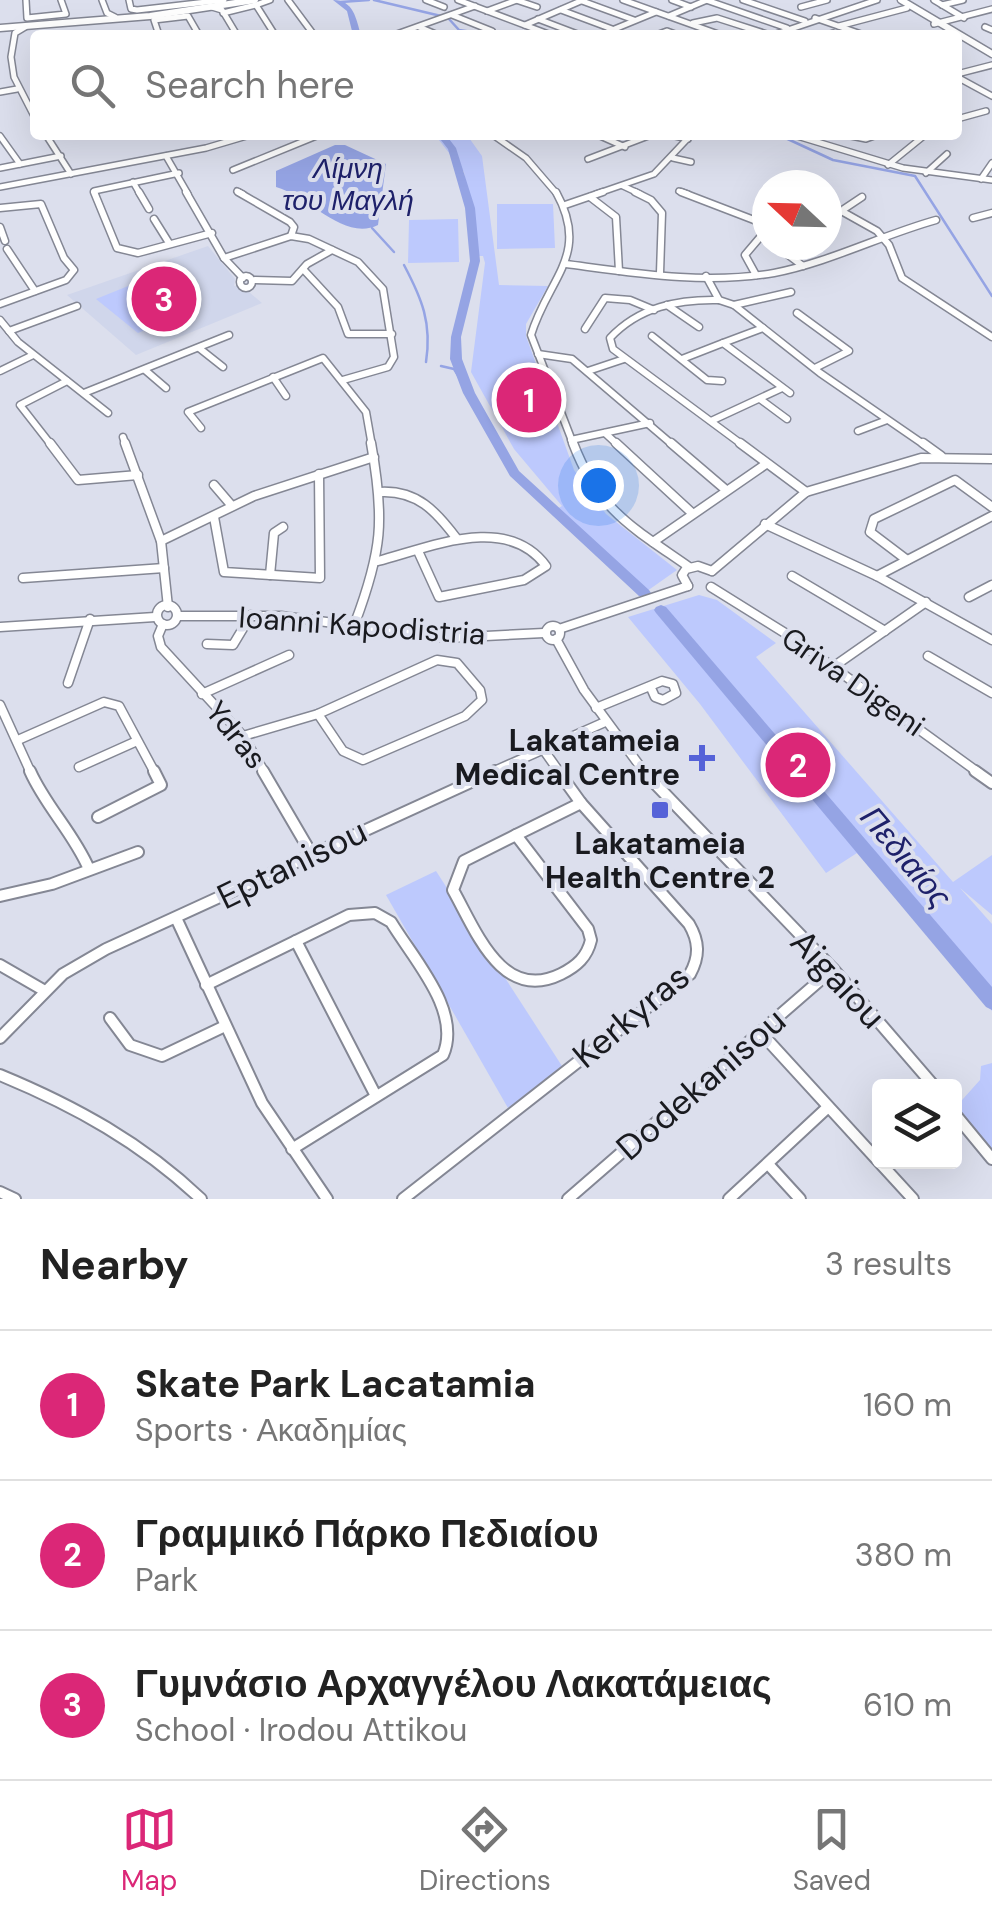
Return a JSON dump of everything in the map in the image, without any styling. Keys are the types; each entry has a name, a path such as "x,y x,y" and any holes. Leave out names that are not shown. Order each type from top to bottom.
{"main road":[{"path":"2,27 241,0"},
{"path":"897,0 946,30"},
{"path":"897,0 946,30"},
{"path":"2,27 256,2"},
{"path":"962,40 992,59"},
{"path":"962,40 992,59"}],"street":[{"path":"26,0 28,18 39,20 66,14 61,0"},
{"path":"102,0 105,9 115,17"},
{"path":"136,0 129,0 133,10 224,7 235,30"},
{"path":"270,0 256,2 272,30"},
{"path":"288,0 310,30"},
{"path":"426,0 444,7"},
{"path":"458,0 538,30"},
{"path":"488,11 516,0 537,7"},
{"path":"525,25 582,0 634,20"},
{"path":"622,0 702,30"},
{"path":"672,0 691,6"},
{"path":"668,16 707,0 788,28"},
{"path":"742,0 805,21"},
{"path":"827,0 803,7 850,30"},
{"path":"783,30 815,14 876,0"},
{"path":"934,0 966,19"},
{"path":"942,5 963,0"},
{"path":"761,6 768,3"},
{"path":"410,30 475,6"},
{"path":"839,26 906,8"},
{"path":"94,19 105,9"},
{"path":"561,10 612,29 656,12"},
{"path":"937,24 991,11"},
{"path":"158,30 155,19 181,14 188,16 196,30"},
{"path":"446,17 489,30"},
{"path":"691,24 718,18 756,30"},
{"path":"538,20 566,30"},
{"path":"985,26 992,30"},
{"path":"2,27 15,33"},
{"path":"25,27 15,33 9,52 12,77 30,110"},
{"path":"419,27 426,30"},
{"path":"962,74 992,59"},
{"path":"0,78 12,77"},
{"path":"962,80 992,96"},
{"path":"962,89 971,86"},
{"path":"0,92 17,90"},
{"path":"962,116 986,111"},
{"path":"0,136 20,164"},
{"path":"50,140 72,174"},
{"path":"223,140 226,144"},
{"path":"0,187 237,140"},
{"path":"232,170 307,140"},
{"path":"498,140 542,175 565,205 573,230 566,264 534,322 531,335 571,440 597,495 652,542 689,567 712,571"},
{"path":"608,140 625,148"},
{"path":"588,160 640,140"},
{"path":"565,205 654,174 687,140"},
{"path":"813,140 926,173 992,180"},
{"path":"888,164 919,140"},
{"path":"926,173 947,154"},
{"path":"0,168 61,156"},
{"path":"166,156 224,258 243,278 237,282 244,286 255,280 292,281 302,268 332,250"},
{"path":"673,158 691,162"},
{"path":"982,178 992,163"},
{"path":"178,173 102,188 93,196 117,248 131,254 212,233"},
{"path":"134,182 148,209"},
{"path":"624,186 650,200 662,213 660,272"},
{"path":"237,191 290,222 294,227 291,236"},
{"path":"679,191 752,221"},
{"path":"590,197 616,218 619,272"},
{"path":"862,197 844,209 880,234 902,278 992,337"},
{"path":"0,208 41,204 64,258 74,270 66,280 0,304"},
{"path":"973,218 992,213"},
{"path":"154,218 169,243"},
{"path":"566,264 619,272 756,275 803,266 880,234 936,220"},
{"path":"0,227 6,245 36,291"},
{"path":"224,258 291,236 358,262 381,285 394,357 388,367 343,380"},
{"path":"752,247 745,256 756,275"},
{"path":"795,260 803,266"},
{"path":"302,268 338,307 348,334 392,334"},
{"path":"706,276 719,300"},
{"path":"734,305 791,292"},
{"path":"584,329 606,298 630,300 654,310"},
{"path":"806,492 624,359 610,338 617,329 679,300 719,300 734,305 814,368 942,456"},
{"path":"667,305 699,327"},
{"path":"9,330 77,306"},
{"path":"798,312 848,351 840,360 814,368"},
{"path":"0,320 18,342 108,414"},
{"path":"682,359 763,328"},
{"path":"84,393 229,335"},
{"path":"652,336 710,382 722,381"},
{"path":"723,342 790,393"},
{"path":"199,348 223,368"},
{"path":"538,354 572,359 588,370 726,490"},
{"path":"0,371 33,355"},
{"path":"202,428 188,412 323,358 343,380 368,418 380,492 378,562 356,624"},
{"path":"588,370 624,359"},
{"path":"145,370 166,388"},
{"path":"273,377 286,396"},
{"path":"68,381 20,406 42,439 78,480 138,475"},
{"path":"711,421 782,388"},
{"path":"760,400 787,419"},
{"path":"858,431 887,420"},
{"path":"571,440 650,422"},
{"path":"606,433 692,513"},
{"path":"123,437 160,541 168,606 159,620"},
{"path":"712,571 806,492 942,456 992,459"},
{"path":"160,541 232,506 374,458"},
{"path":"652,542 766,464"},
{"path":"214,517 224,572 320,578 319,474"},
{"path":"907,560 870,532 874,518 955,480 992,507"},
{"path":"214,485 232,506"},
{"path":"380,492 408,493 428,503 458,539"},
{"path":"877,576 992,516"},
{"path":"765,524 877,576 992,640"},
{"path":"270,575 274,533 283,527"},
{"path":"378,562 458,539 508,540 533,550 546,566 524,580 439,597 418,551"},
{"path":"688,586 682,575 689,567"},
{"path":"23,578 164,568"},
{"path":"558,634 688,586 711,587 716,578 712,571"},
{"path":"792,576 885,631"},
{"path":"969,597 992,585"},
{"name":"Griva Digeni","path":"711,587 988,772 992,783"},
{"path":"833,667 926,602"},
{"path":"0,627 179,616 178,610 168,606"},
{"path":"207,644 233,646 251,615"},
{"name":"Ioanni Kapodistria","path":"179,616 251,615 356,624 446,638 558,634"},
{"path":"68,683 90,619"},
{"name":"Ydras","path":"159,620 161,646 243,736 311,853"},
{"name":"Aigaiou","path":"558,634 605,722 677,815 833,969 928,1079"},
{"path":"202,694 290,655"},
{"path":"928,656 992,693"},
{"path":"243,736 318,714 437,660 452,660 480,690 482,700 465,716 371,759 357,759 343,751 318,714"},
{"path":"596,708 636,689 651,688"},
{"path":"18,740 104,702 119,706 160,785 98,817"},
{"path":"0,705 42,798 75,836 89,870"},
{"name":"Eptanisou","path":"0,1038 63,974 106,949 178,920 311,853 605,722"},
{"path":"79,767 137,740"},
{"name":"Kerkyras","path":"404,1199 695,966 697,941 689,924 581,803 543,748"},
{"path":"516,835 588,929 592,940 586,958 542,985 510,978 453,890 454,874 464,861 516,835 581,803"},
{"path":"0,896 52,884 138,852"},
{"path":"206,985 357,913 386,918 448,1017 451,1036 442,1055 292,1150"},
{"path":"178,920 223,1027 292,1150 326,1199"},
{"path":"296,941 376,1096"},
{"path":"0,965 44,991"},
{"name":"Dodekanisou","path":"568,1199 833,969"},
{"path":"110,1018 112,1028 132,1047 162,1056 223,1027"},
{"path":"762,1034 913,1199"},
{"path":"0,1075 102,1121 158,1159 201,1199"},
{"path":"728,1199 828,1108"},
{"path":"962,1122 992,1159"},
{"path":"768,1164 800,1199"},
{"path":"0,1192 15,1199"}],"shaded area":[{"path":"439,140 471,140 482,156 499,285 548,286 526,324 526,336 574,470 606,514 677,570 640,596 555,510 562,506 514,449 471,372 485,263 483,256 478,256 464,172"},
{"path":"497,204 553,204 555,248 497,249"},
{"path":"458,219 459,262 408,263 409,220"},
{"path":"208,246 235,279 234,286 251,288 249,292 262,303 136,355 67,295"},
{"path":"143,280 186,313 138,333 96,299"},
{"path":"699,595 717,600 776,643 756,657 953,882 992,855 992,915 960,888 992,924 992,1011 857,853 826,873 700,704 628,617"},
{"path":"436,871 562,1066 508,1108 386,895"},
{"path":"992,1063 992,1154 962,1118 962,1100 980,1080 981,1066"}],"water":[{"name":"Λίμνη του Μαγλή","path":"335,145 345,145 386,164 378,225 352,228 276,187 276,171"}],"waterway":[{"name":"Πεδιαίος","path":"337,0 350,10 356,30"},
{"path":"341,2 369,0"},
{"path":"374,0 441,16"},
{"path":"449,19 459,30"},
{"name":"Πεδιαίος","path":"445,140 452,148 470,208 475,261 456,337 456,359 469,393 514,473 644,593"},
{"path":"790,140 833,160 915,176 992,296"},
{"path":"372,228 394,252"},
{"path":"404,265 424,312 428,335 426,362"},
{"path":"441,366 454,369 469,393"},
{"name":"Πεδιαίος","path":"661,610 992,1001"}],"place":[{"name":"Γυμνάσιο Αρχαγγέλου Λακατάμειας","path":"164,299"},
{"name":"Skate Park Lacatamia","path":"529,400"},
{"name":"Lakatameia Medical Centre","path":"702,758"},
{"name":"Γραμμικό Πάρκο Πεδιαίου","path":"798,765"},
{"name":"Lakatameia Health Centre 2","path":"660,810"}]}
